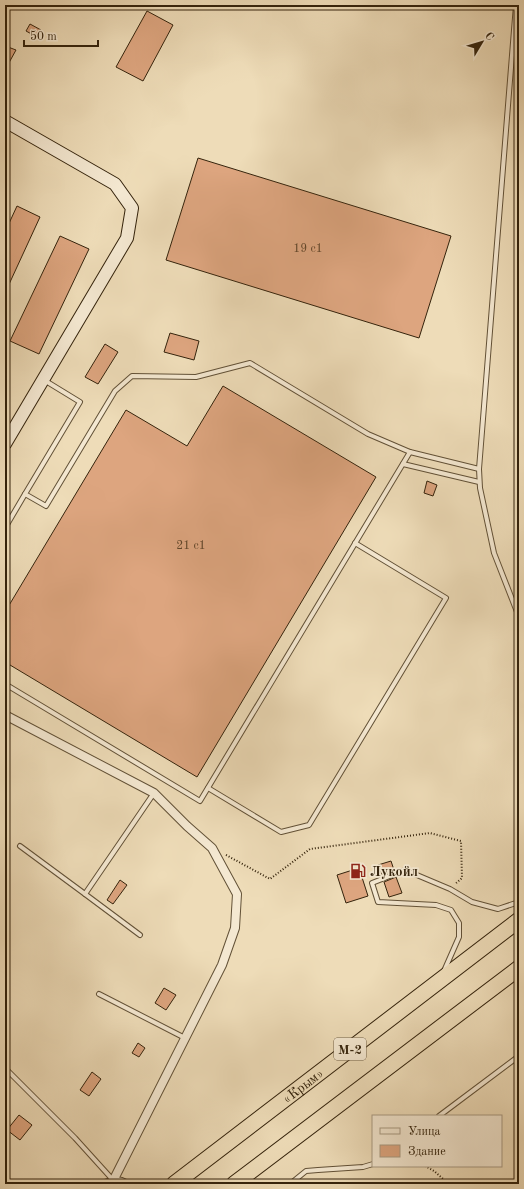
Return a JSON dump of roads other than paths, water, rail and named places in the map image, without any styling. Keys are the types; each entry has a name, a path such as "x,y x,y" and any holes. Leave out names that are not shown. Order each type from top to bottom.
{"highway":[{"name":"«Крым»","path":"177,1181 519,920"},
{"name":"М-2","path":"234,1184 519,968"}],"street":[{"path":"5,121 115,184 132,208 128,238 5,444"},
{"path":"5,714 154,793 187,826 212,848 237,894 235,928 222,965 113,1181"},
{"path":"105,1184 113,1181 126,1184"}],"lane":[{"path":"516,5 479,469 480,488 494,553 519,616"},
{"path":"25,494 46,506 115,391 132,376 196,377 250,364 368,434 410,452 479,469"},
{"path":"5,528 80,402 43,380"},
{"path":"5,684 200,801 410,452"},
{"path":"403,464 480,482"},
{"path":"208,788 281,832 309,825 442,605 446,598 355,544"},
{"path":"85,894 154,793"},
{"path":"20,846 140,935"},
{"path":"440,980 459,937 459,923 451,910 436,905 378,902 372,883 405,870 450,889 472,902 498,909 519,902"},
{"path":"99,994 185,1038"},
{"path":"440,1115 519,1056"},
{"path":"5,1068 75,1138 113,1181"},
{"path":"290,1184 306,1171 363,1167 372,1164"}],"place":[{"name":"Лукойл","path":"358,871"}]}
